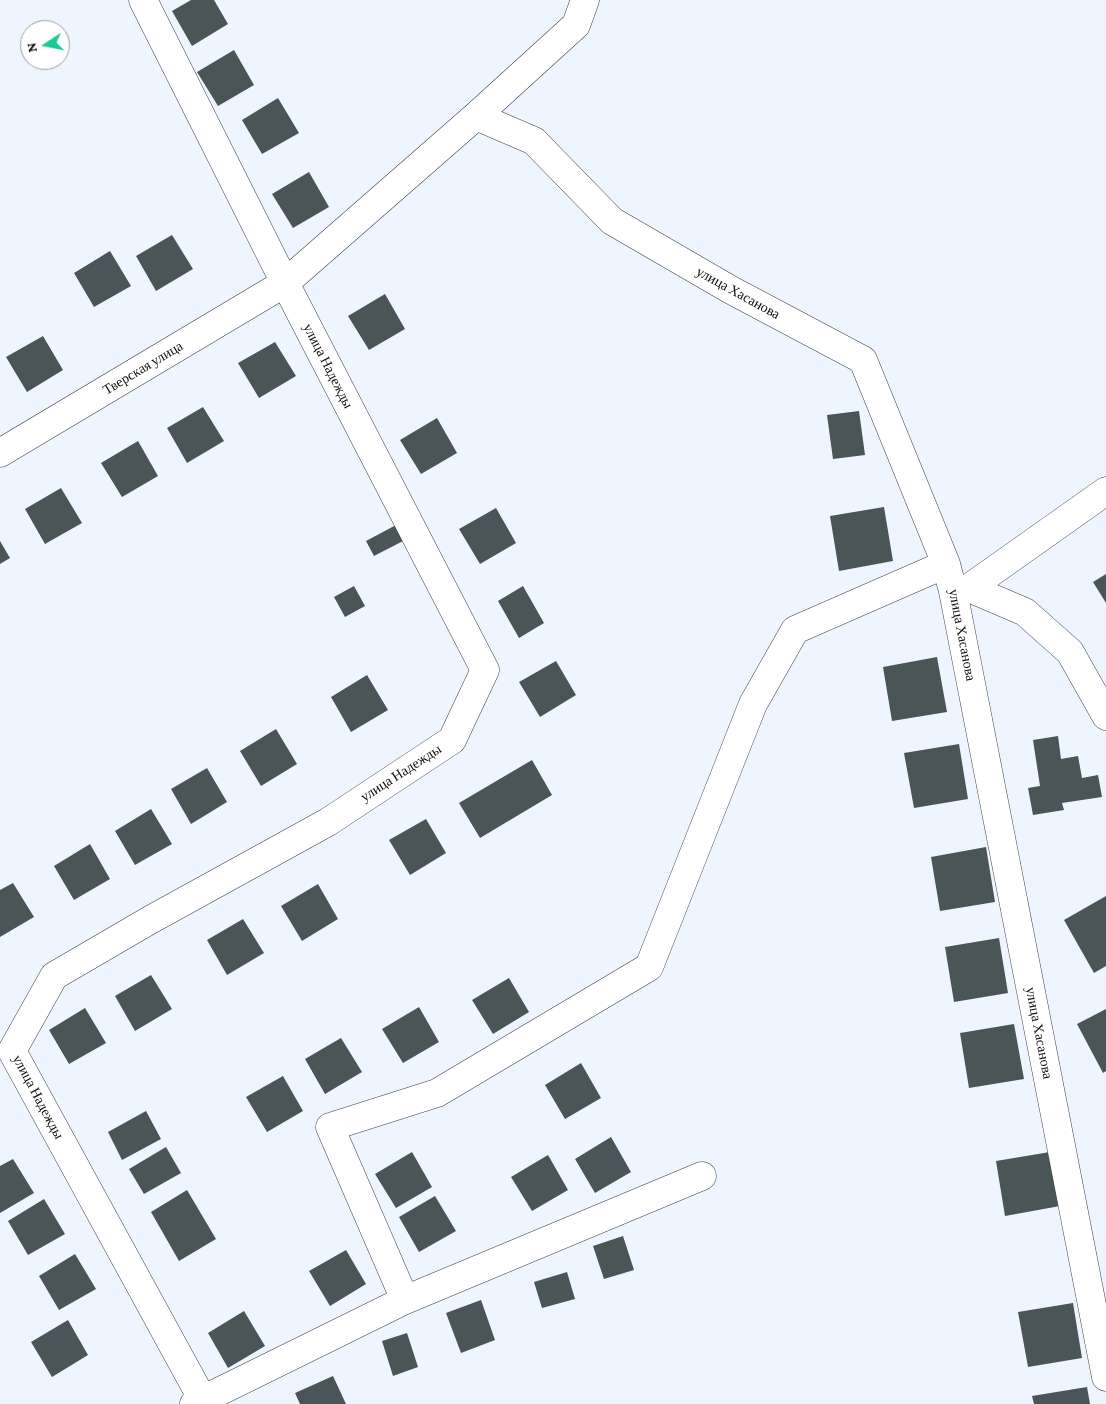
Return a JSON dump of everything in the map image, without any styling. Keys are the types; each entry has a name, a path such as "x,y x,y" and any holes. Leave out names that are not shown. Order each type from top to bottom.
{"street":[{"name":"улица Надежды","path":"143,0 285,283 485,670 452,740 328,822 150,920 54,976 12,1051 200,1402"},
{"name":"Тверская улица","path":"0,453 285,283 476,116 576,25 585,0"},
{"name":"улица Хасанова","path":"476,116 534,141 612,221 731,290 863,360 946,564 961,590 1106,1376"},
{"path":"961,590 1106,491"},
{"path":"405,1300 330,1127 437,1093 650,967 753,704 795,630 946,564"},
{"name":"улица Хасанова","path":"961,590 1025,612 1070,652 1106,716"},
{"path":"200,1402 405,1300 702,1176"}],"building":[{"path":"191,0 214,0 228,24 192,46 172,11"},
{"path":"234,50 254,85 218,106 197,72"},
{"path":"278,98 299,133 262,154 242,120"},
{"path":"309,172 329,207 293,228 272,194"},
{"path":"172,235 193,269 156,291 136,256"},
{"path":"110,251 131,286 94,307 74,273"},
{"path":"385,294 405,329 369,350 348,316"},
{"path":"43,336 63,370 27,392 6,357"},
{"path":"275,342 296,376 259,398 238,363"},
{"path":"203,407 224,441 187,463 167,428"},
{"path":"859,411 865,455 833,459 827,415"},
{"path":"437,418 457,453 421,474 400,440"},
{"path":"138,441 158,476 122,497 101,463"},
{"path":"61,488 82,523 45,544 25,509"},
{"path":"884,507 893,561 839,571 830,516"},
{"path":"496,508 516,543 480,564 459,529"},
{"path":"396,525 405,540 374,556 366,541"},
{"path":"0,541 10,558 0,564"},
{"path":"1106,574 1106,603 1093,582"},
{"path":"354,586 365,606 345,617 334,597"},
{"path":"523,586 544,623 519,638 498,601"},
{"path":"937,657 947,712 892,721 883,667"},
{"path":"556,661 576,695 540,717 519,682"},
{"path":"367,675 388,710 351,732 331,697"},
{"path":"276,729 297,764 261,786 240,751"},
{"path":"1058,736 1061,759 1078,756 1082,778 1098,775 1102,797 1062,803 1064,810 1033,815 1028,788 1040,786 1033,740"},
{"path":"959,744 968,799 914,808 904,753"},
{"path":"532,760 552,795 480,838 459,803"},
{"path":"207,768 227,802 191,824 171,789"},
{"path":"151,809 172,844 135,865 115,831"},
{"path":"426,819 446,853 410,875 389,840"},
{"path":"90,844 110,879 74,900 54,866"},
{"path":"986,847 995,902 940,911 931,857"},
{"path":"13,883 34,917 0,937 0,890"},
{"path":"318,884 338,919 302,941 281,906"},
{"path":"1106,896 1106,966 1094,973 1064,920"},
{"path":"243,919 264,953 227,975 207,940"},
{"path":"999,938 1008,993 954,1002 945,947"},
{"path":"151,975 172,1009 135,1031 115,996"},
{"path":"509,978 529,1012 493,1034 472,1000"},
{"path":"419,1007 439,1042 403,1063 382,1029"},
{"path":"85,1008 106,1043 69,1064 49,1030"},
{"path":"1106,1009 1106,1071 1103,1073 1077,1024"},
{"path":"1014,1024 1024,1079 969,1088 960,1033"},
{"path":"341,1038 362,1072 325,1094 305,1059"},
{"path":"581,1063 601,1098 565,1119 545,1085"},
{"path":"283,1076 303,1111 267,1132 246,1097"},
{"path":"146,1111 161,1139 122,1160 108,1132"},
{"path":"611,1137 631,1172 595,1193 575,1159"},
{"path":"166,1147 181,1173 144,1194 129,1169"},
{"path":"412,1152 432,1187 396,1208 375,1174"},
{"path":"1050,1152 1060,1206 1005,1216 996,1161"},
{"path":"548,1155 568,1190 532,1211 511,1177"},
{"path":"13,1159 34,1193 0,1213 0,1166"},
{"path":"187,1190 216,1239 179,1261 151,1212"},
{"path":"435,1196 456,1231 419,1252 399,1217"},
{"path":"44,1199 65,1234 28,1255 8,1221"},
{"path":"623,1236 634,1270 604,1279 593,1246"},
{"path":"346,1250 366,1284 330,1306 309,1271"},
{"path":"75,1254 96,1289 59,1310 39,1276"},
{"path":"567,1272 575,1299 542,1308 534,1282"},
{"path":"481,1300 495,1340 461,1353 446,1313"},
{"path":"1073,1303 1082,1358 1028,1367 1018,1312"},
{"path":"244,1311 265,1346 228,1368 208,1333"},
{"path":"68,1320 88,1355 52,1377 31,1342"},
{"path":"407,1333 418,1367 393,1376 382,1341"},
{"path":"333,1376 346,1404 300,1404 295,1393"},
{"path":"1087,1387 1090,1404 1034,1404 1032,1396"}]}
